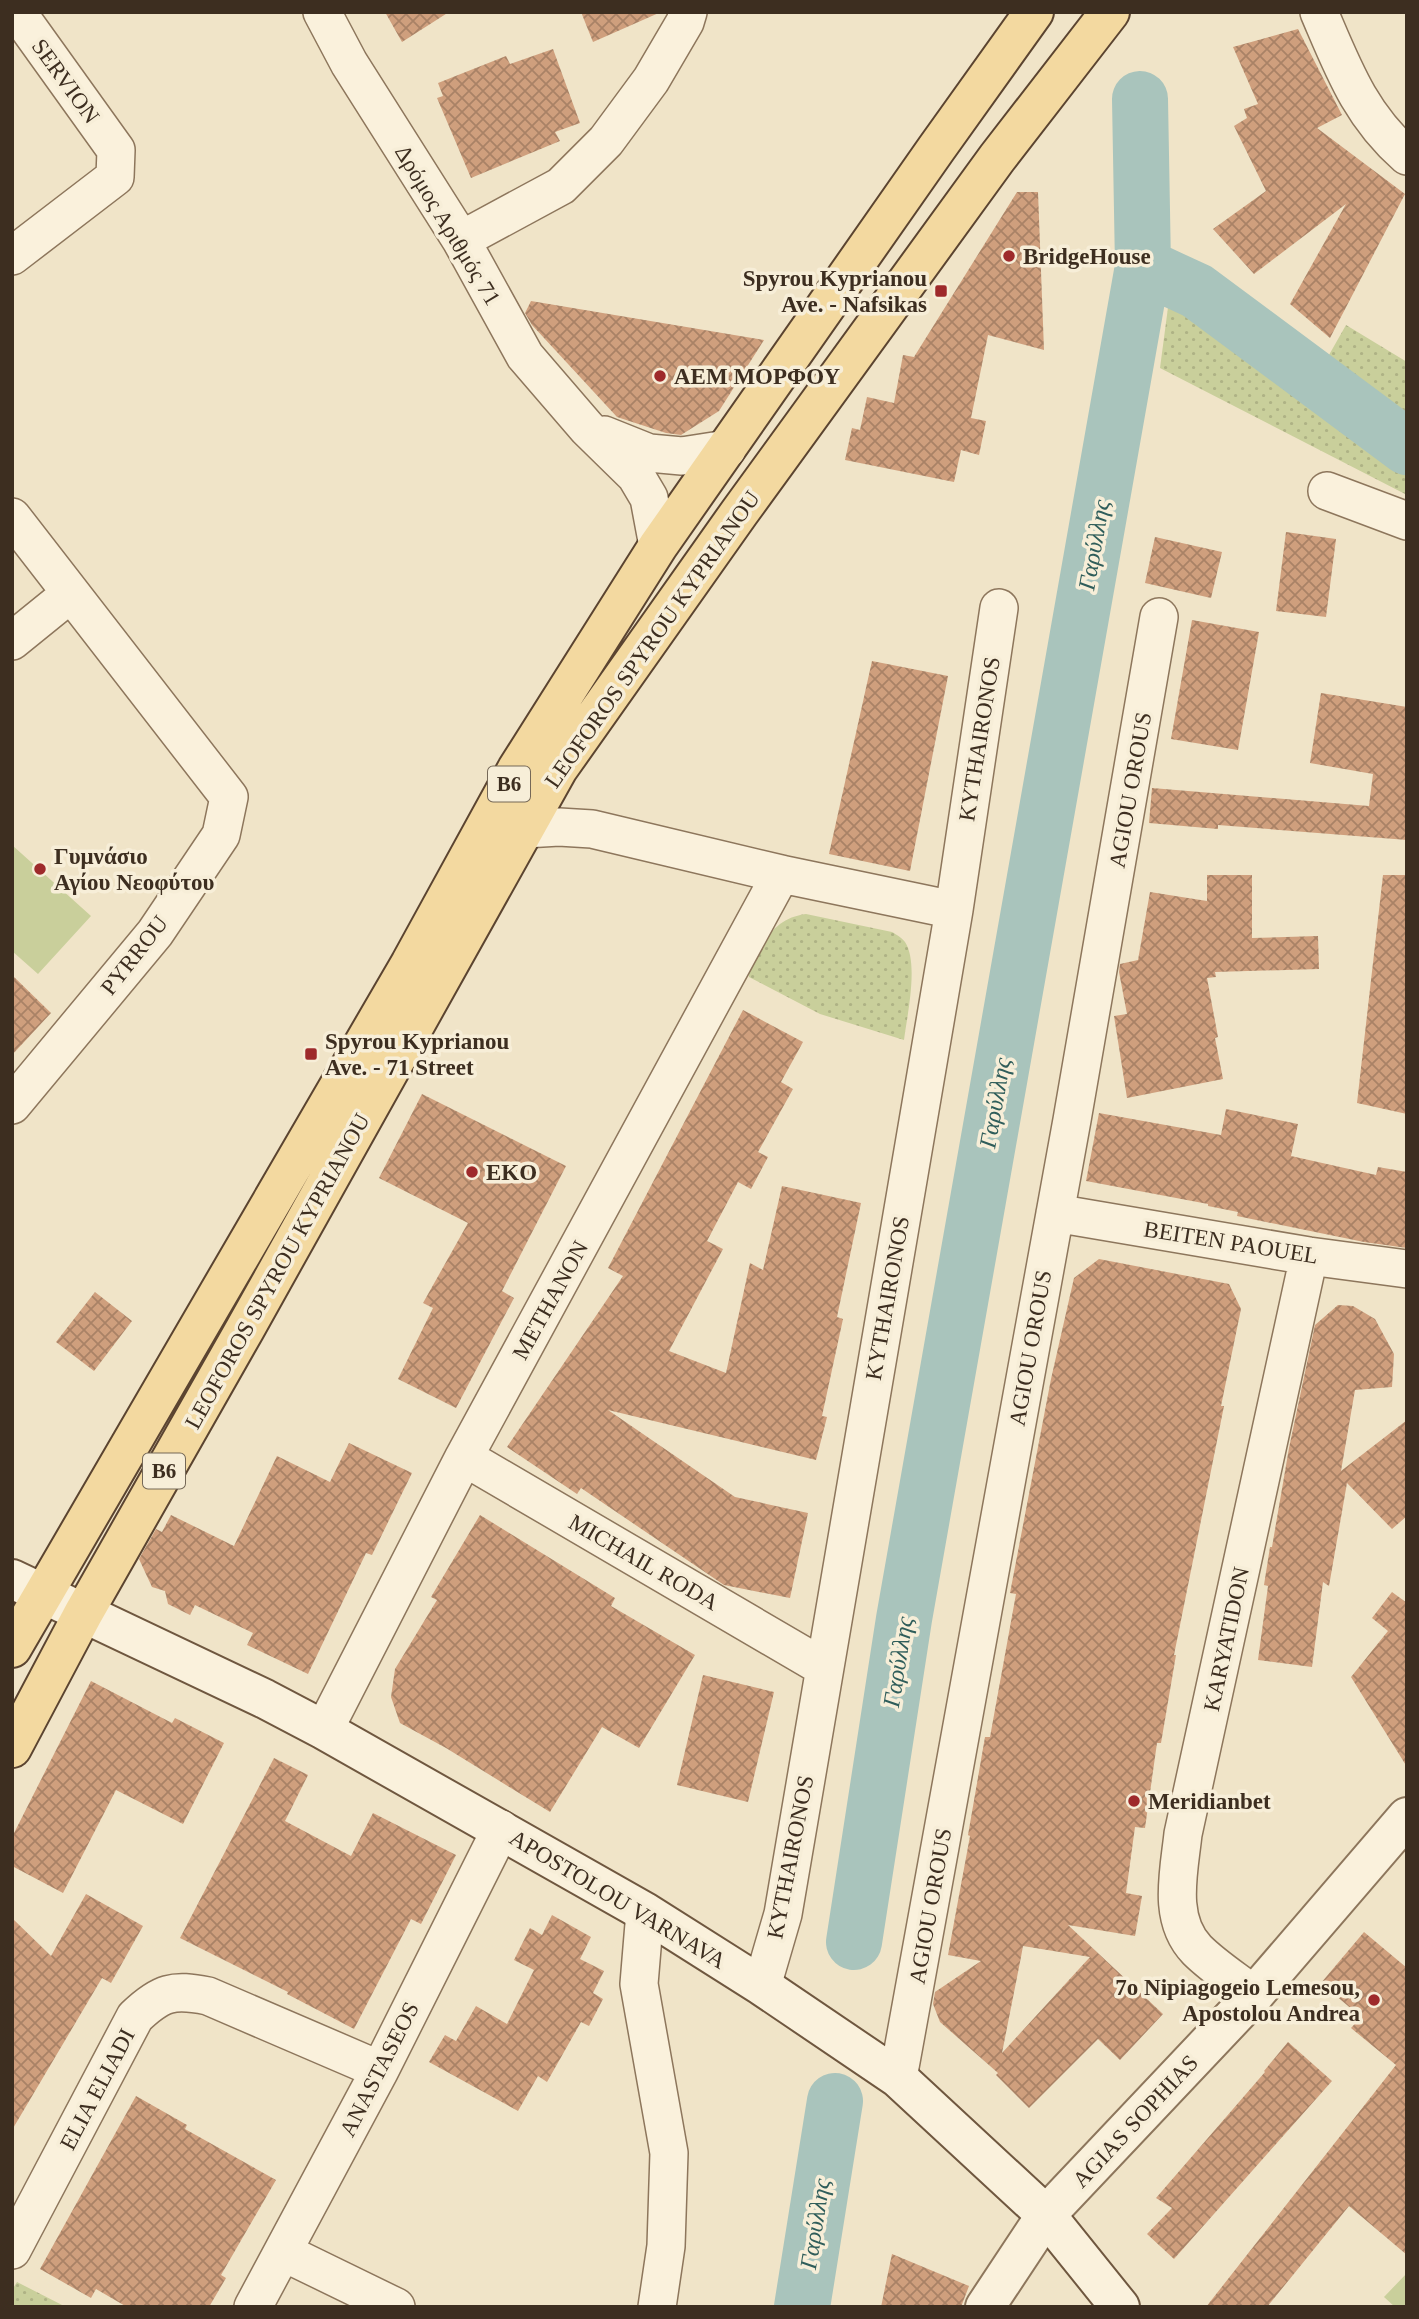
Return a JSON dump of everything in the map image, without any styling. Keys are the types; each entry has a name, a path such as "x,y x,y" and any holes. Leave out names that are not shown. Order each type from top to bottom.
{"main road":[{"name":"LEOFOROS SPYROU KYPRIANOU","path":"12,1648 27,1586 410,964 517,769 658,546 1034,12"},
{"name":"LEOFOROS SPYROU KYPRIANOU","path":"12,1748 83,1614 558,769 759,485 982,178 1110,12"},
{"name":"APOSTOLOU VARNAVA","path":"27,1586 265,1699 324,1730 645,1912 762,1986 898,2078 1046,2215 1120,2307"},
{"name":"AGIAS SOPHIAS","path":"985,2307 1046,2215 1254,1995 1407,1818"}],"street":[{"name":"SERVION","path":"12,256 115,177 116,150 17,12"},
{"name":"Δρόμος Αριθμός 71","path":"322,12 349,62 461,240 525,356 587,428 636,475 649,498 658,546"},
{"path":"461,240 561,186 606,141 651,80 685,22 688,12"},
{"path":"1319,12 1356,97 1386,138 1407,156"},
{"name":"Δρόμος Αριθμός 71","path":"587,428 649,453 682,456 727,449"},
{"path":"1327,491 1407,521"},
{"name":"PYRROU","path":"12,517 229,797 221,835 155,933 12,1105"},
{"path":"12,641 70,594"},
{"name":"KYTHAIRONOS","path":"762,1986 783,1914 954,910 999,608"},
{"name":"AGIOU OROUS","path":"898,2078 1055,1213 1159,617"},
{"path":"558,769 567,800 592,829"},
{"path":"525,829 592,829 781,874 954,910"},
{"name":"METHANON","path":"324,1730 464,1457 781,874"},
{"name":"BEITEN PAOUEL","path":"1055,1213 1309,1256 1407,1269"},
{"name":"KARYATIDON","path":"1254,1995 1196,1949 1180,1924 1177,1897 1183,1834 1309,1256"},
{"name":"MICHAIL RODA","path":"464,1457 823,1667"},
{"name":"ANASTASEOS","path":"253,2307 380,2070 501,1829"},
{"path":"645,1912 639,1984 669,2153 666,2246 657,2307"},
{"name":"ELIA ELIADI","path":"12,2250 135,2017 164,1994 186,1992 208,1996 380,2070"},
{"path":"283,2252 396,2307"}],"green space":[{"path":"1174,262 1325,362 1346,325 1407,362 1407,495 1160,368"},
{"path":"12,845 91,916 38,974 12,951"},
{"path":"806,914 892,932 905,942 909,951 912,976 904,1040 820,1014 749,977 752,961 772,931 790,918"},
{"path":"1407,2273 1407,2307 1395,2307 1384,2297"},
{"path":"17,2282 66,2307 12,2307 12,2290"}],"building":[{"path":"385,12 449,12 402,42"},
{"path":"581,12 661,12 593,42"},
{"path":"1298,29 1342,115 1317,128 1405,194 1330,338 1290,304 1346,204 1254,274 1213,229 1266,191 1234,126 1247,118 1244,109 1258,104 1233,47"},
{"path":"553,49 580,123 555,132 560,141 471,178 437,98 443,96 438,83 506,56 510,64"},
{"path":"1017,192 1038,192 1044,350 988,335 971,418 986,421 979,455 961,450 954,482 845,460 852,428 860,430 867,397 894,403 903,355 914,357"},
{"name":"ΑΕΜ ΜΟΡΦΟΥ","path":"531,301 764,340 719,411 681,435 666,433 617,417 532,325 525,313"},
{"path":"1286,532 1336,539 1326,617 1276,611"},
{"path":"1155,537 1222,552 1211,598 1145,583"},
{"path":"1192,620 1259,632 1238,750 1171,739"},
{"path":"872,661 948,676 910,871 829,854"},
{"path":"1321,693 1407,707 1407,840 1218,825 1218,829 1149,823 1152,788 1369,806 1373,774 1310,763"},
{"path":"1207,875 1252,875 1252,938 1318,936 1319,969 1215,972 1216,977 1207,978 1223,1079 1127,1098 1114,1016 1127,1014 1120,964 1138,960 1150,892 1207,901"},
{"path":"1383,875 1407,875 1407,1114 1357,1103"},
{"path":"12,975 51,1013 12,1055"},
{"path":"743,1010 803,1042 781,1082 793,1089 758,1152 768,1157 751,1189 738,1182 707,1241 723,1249 669,1351 726,1373 750,1263 763,1270 782,1186 861,1203 837,1317 843,1319 822,1416 827,1417 816,1460 608,1410 735,1497 808,1513 790,1598 724,1585 581,1488 577,1494 507,1447 623,1276 608,1268"},
{"path":"422,1094 566,1166 502,1291 514,1298 456,1408 398,1379 433,1308 423,1303 468,1223 379,1178"},
{"path":"1226,1109 1298,1124 1291,1156 1376,1175 1378,1167 1407,1172 1407,1248 1237,1216 1238,1212 1208,1204 1086,1181 1099,1113 1221,1135"},
{"path":"1099,1259 1229,1284 1241,1309 1174,1655 1161,1743 1157,1743 1145,1828 1135,1827 1126,1893 1142,1896 1135,1936 1068,1925 1163,2014 1120,2060 1098,2039 1029,2108 996,2075 998,2073 940,2022 933,2004 935,1992 981,1961 948,1955 985,1737 990,1737 1016,1594 1010,1593 1051,1379 1074,1278","holes":["1023,1946 1090,1957 1002,2053"]},
{"path":"95,1292 132,1321 94,1371 56,1342"},
{"path":"1338,1305 1353,1306 1375,1319 1394,1354 1392,1387 1355,1390 1341,1471 1407,1420 1407,1516 1392,1529 1347,1483 1329,1586 1323,1582 1312,1667 1258,1660 1268,1586 1264,1585 1270,1547 1315,1325"},
{"path":"349,1443 412,1473 372,1555 366,1553 308,1674 247,1645 253,1633 195,1605 190,1615 168,1604 165,1591 152,1587 139,1559 156,1529 162,1532 171,1515 234,1546 277,1456 330,1482"},
{"path":"480,1515 615,1598 611,1606 695,1655 639,1748 602,1727 550,1812 400,1723 391,1697 395,1669 437,1600 431,1597"},
{"path":"1392,1592 1407,1603 1407,1767 1351,1677 1388,1631 1372,1618"},
{"path":"703,1675 774,1692 748,1802 677,1785"},
{"path":"91,1681 172,1723 175,1718 224,1743 183,1824 116,1790 63,1893 12,1866 12,1837"},
{"path":"274,1758 308,1775 285,1821 351,1856 373,1813 456,1855 421,1924 411,1919 354,2029 287,1994 288,1992 180,1938"},
{"path":"86,1894 143,1926 111,1983 102,1978 12,2130 12,1918 51,1956"},
{"path":"552,1915 591,1937 580,1959 604,1971 593,1993 603,1999 589,2026 581,2022 547,2082 538,2076 518,2111 429,2062 445,2035 456,2041 476,2006 507,2024 534,1970 514,1960 530,1928 542,1935"},
{"path":"1364,1932 1407,1968 1407,2255 1349,2206 1267,2307 1206,2307 1396,2065 1351,2028 1361,2017 1321,1983"},
{"path":"1288,2042 1332,2081 1174,2259 1147,2234 1172,2208 1156,2198"},
{"path":"136,2096 187,2125 185,2129 276,2180 221,2275 226,2278 209,2307 127,2307 96,2289 91,2298 40,2269"},
{"path":"892,2254 969,2286 961,2307 881,2307"}],"waterway":[{"name":"Γαρύλλης","path":"1140,99 1143,266 1197,291 1407,447"},
{"name":"Γαρύλλης","path":"854,1942 904,1619 1143,266"},
{"name":"Γαρύλλης","path":"802,2307 835,2101"}],"place":[{"name":"BridgeHouse","path":"1009,256"},
{"name":"Spyrou Kyprianou Ave. - Nafsikas","path":"941,291"},
{"name":"ΑΕΜ ΜΟΡΦΟΥ","path":"660,376"},
{"name":"Γυμνάσιο Αγίου Νεοφύτου","path":"40,869"},
{"name":"Spyrou Kyprianou Ave. - 71 Street","path":"311,1054"},
{"name":"EKO","path":"472,1172"},
{"name":"Meridianbet","path":"1134,1801"},
{"name":"7o Nipiagogeio Lemesou, Apostolou Andrea","path":"1374,2000"}]}
